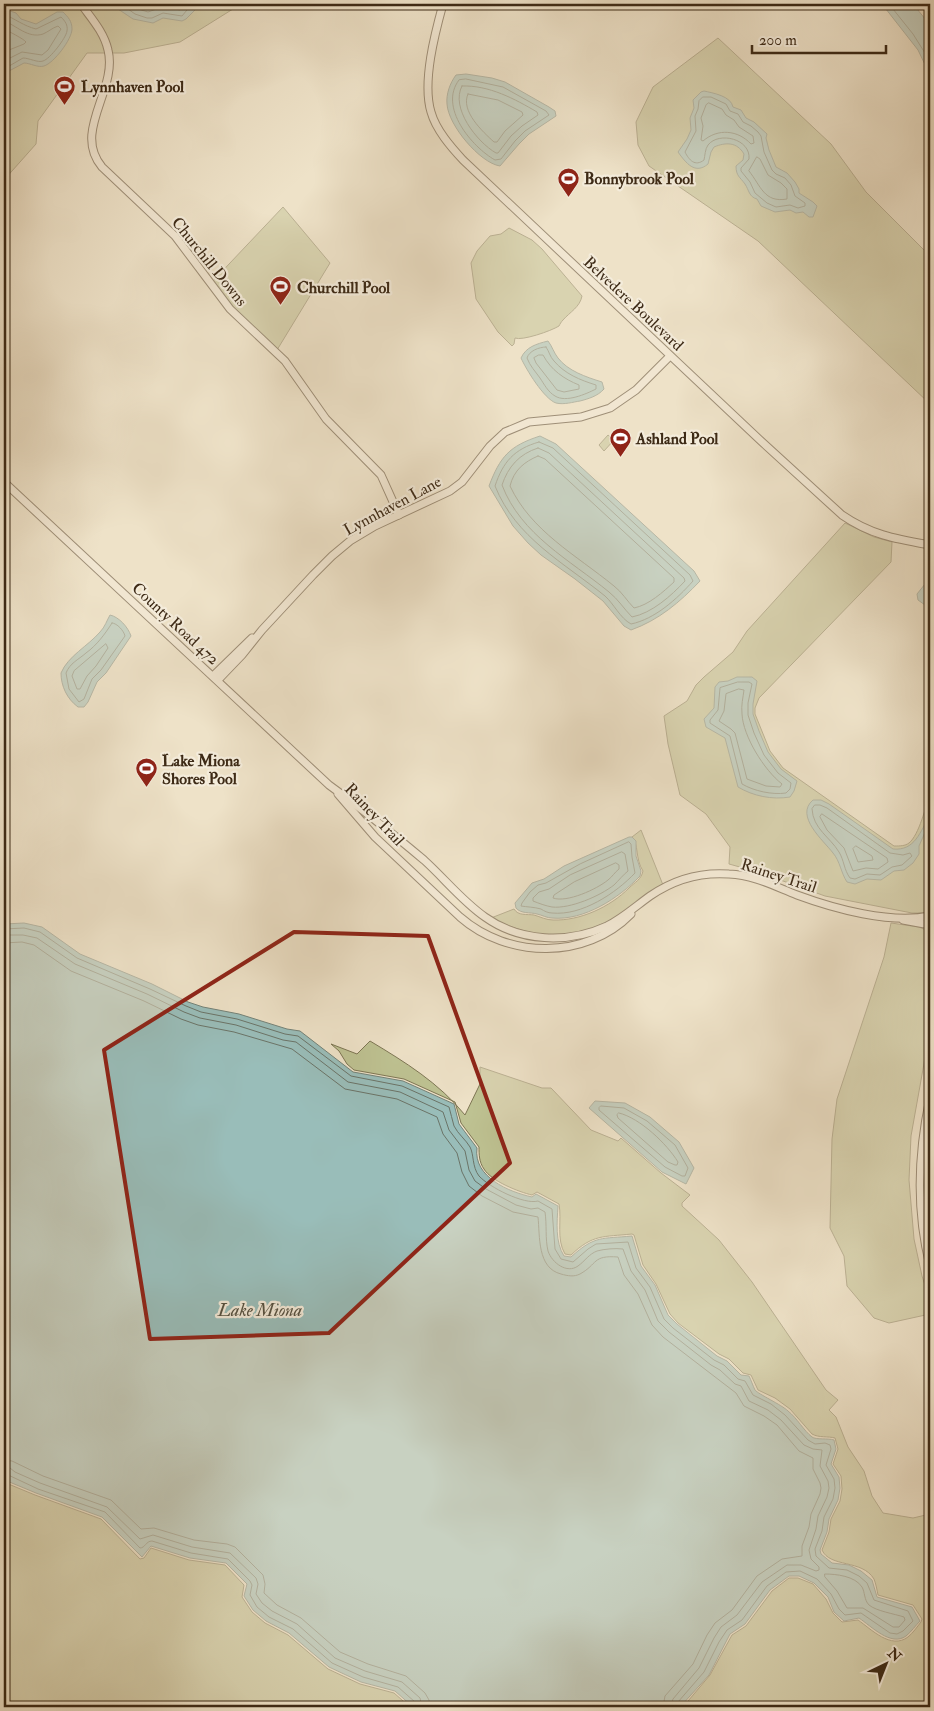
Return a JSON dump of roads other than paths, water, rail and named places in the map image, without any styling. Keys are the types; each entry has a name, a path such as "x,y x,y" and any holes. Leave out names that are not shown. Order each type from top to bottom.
{"street":[{"name":"Churchill Downs","path":"80,4 104,37 110,62 107,80 90,136 94,157 102,167 175,236 230,309 285,361 326,418 381,476 399,515"},
{"name":"Belvedere Boulevard","path":"443,4 427,84 428,99 431,114 444,138 463,160 670,356 842,515 879,535 930,545"},
{"name":"Lynnhaven Lane","path":"216,678 244,645 262,630 323,564 341,548 369,529 444,495 466,477 490,446 505,432 521,424 581,417 610,408 636,390 670,356"},
{"name":"County Road 472","path":"4,482 329,785"},
{"name":"Rainey Trail","path":"329,785 388,829 480,913 492,922 509,930 544,938 574,936 608,925 634,909"},
{"name":"Rainey Trail","path":"329,785 375,837 460,917 473,927 499,940 532,948 544,950 567,948 587,942 610,932 622,923 649,896 673,883 694,876 721,874 752,878 809,900 844,909 930,925"},
{"name":"Rainey Trail","path":"893,917 930,916"},
{"path":"930,1098 924,1127 920,1172 921,1214 930,1266"},
{"path":"930,1156 928,1204 930,1220"}],"water":[{"path":"116,4 197,4 197,8 182,21 163,18 153,23 133,19 118,9"},
{"path":"882,4 913,4 930,25 930,75 918,50"},
{"path":"4,9 16,13 21,19 36,24 57,12 63,12 68,17 72,26 69,39 62,50 48,64 39,66 24,63 9,71 4,78"},
{"path":"466,74 505,82 555,111 556,116 529,134 500,166 492,163 483,158 466,142 449,113 447,100 450,85 456,75"},
{"path":"704,91 717,94 729,100 733,107 741,110 746,118 754,122 767,134 769,150 776,167 787,173 795,182 799,193 817,206 813,217 809,217 803,212 796,213 790,210 775,212 761,206 757,199 751,195 738,174 736,166 743,160 744,154 735,145 723,144 714,147 708,164 703,167 695,168 684,160 678,152 691,130 690,118 694,108 693,100"},
{"path":"548,341 562,363 578,373 602,382 604,389 590,398 562,404 556,403 546,396 521,358 532,346"},
{"path":"540,436 556,444 694,571 700,581 669,610 631,630 624,626 603,601 541,555 513,526 489,486 497,467 507,454 520,444"},
{"path":"930,571 930,606 918,600 917,594 929,579"},
{"path":"110,615 123,623 131,636 106,673 97,682 88,702 84,707 78,707 65,692 61,673 68,661 102,630"},
{"path":"737,677 752,677 757,681 753,714 768,752 781,769 797,781 790,797 776,798 763,796 750,793 738,787 725,738 706,727 704,719 714,708 715,687 719,682"},
{"path":"813,800 821,800 829,804 893,849 900,849 912,844 920,834 930,815 930,821 919,846 919,854 913,863 904,870 894,871 881,880 867,879 855,884 847,882 835,856 812,828 809,821 808,806"},
{"path":"629,837 636,841 636,856 641,871 640,876 611,900 588,912 564,918 548,918 523,912 516,908 515,903 532,883 544,879 564,866"},
{"name":"Lake Miona","path":"24,923 42,927 80,954 152,984 188,1002 300,1031 353,1072 403,1081 454,1104 459,1124 477,1148 477,1158 481,1167 494,1182 523,1195 532,1197 536,1194 558,1206 558,1238 564,1256 571,1257 586,1245 599,1239 632,1236 641,1266 655,1285 668,1315 717,1356 727,1361 741,1375 749,1376 755,1390 788,1411 812,1437 834,1440 836,1449 831,1464 839,1477 840,1488 838,1500 829,1519 827,1532 820,1550 821,1554 832,1563 849,1565 861,1571 872,1580 877,1597 912,1607 920,1621 906,1636 900,1639 888,1637 859,1618 844,1621 834,1612 828,1597 814,1583 799,1576 789,1576 770,1590 745,1624 730,1634 709,1675 680,1707 413,1707 395,1691 361,1682 329,1667 289,1633 266,1621 253,1610 244,1596 247,1584 226,1563 190,1558 151,1546 142,1557 102,1517 7,1481 4,1475 4,924"},
{"path":"595,1101 625,1103 650,1117 679,1142 694,1168 686,1184 662,1172 589,1108"}],"place":[{"name":"Lynnhaven Pool","path":"65,105"},
{"name":"Bonnybrook Pool","path":"568,197"},
{"name":"Churchill Pool","path":"281,306"},
{"name":"Ashland Pool","path":"620,457"},
{"name":"Lake Miona Shores Pool","path":"146,788"}]}
